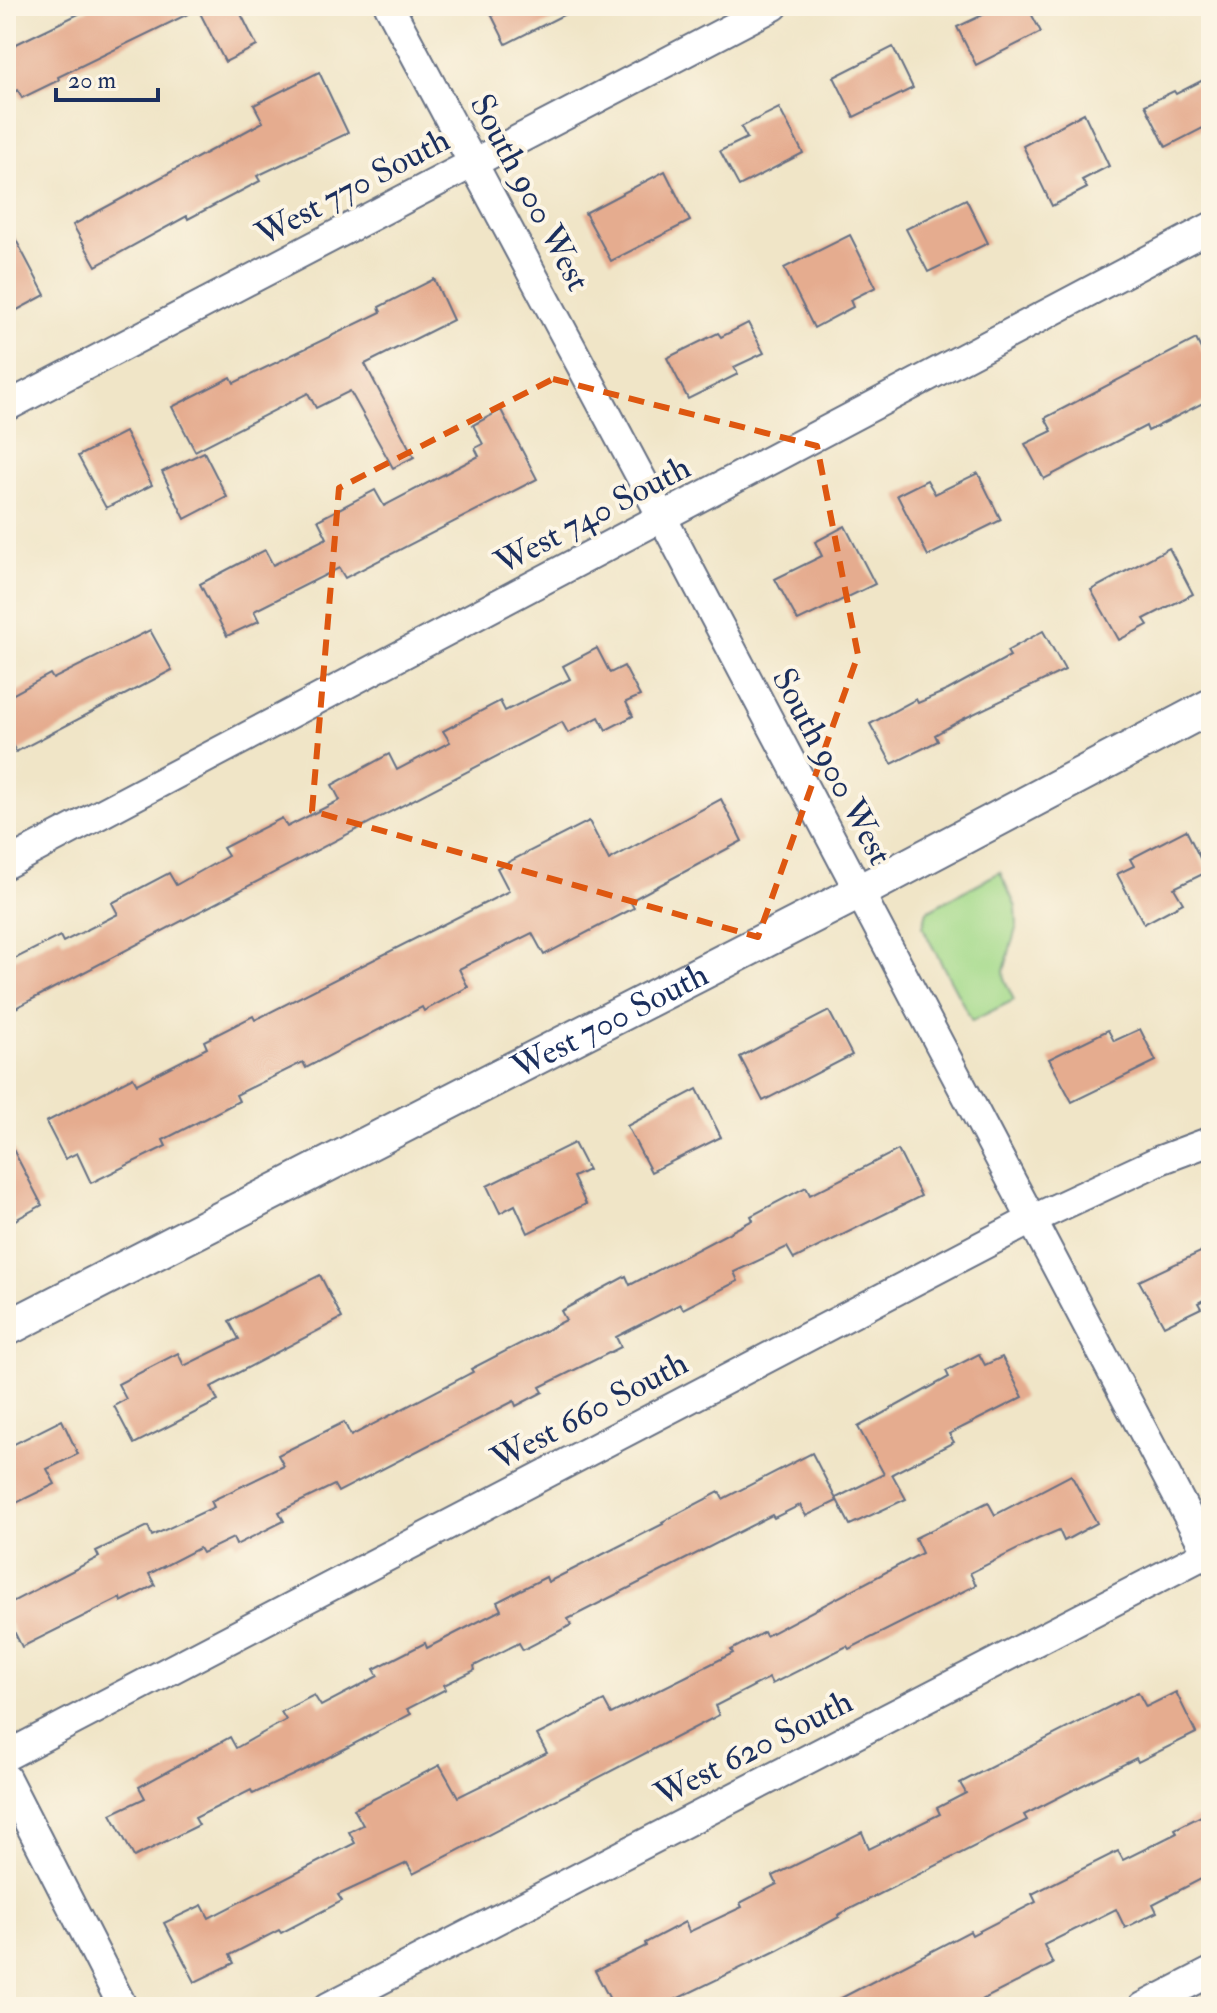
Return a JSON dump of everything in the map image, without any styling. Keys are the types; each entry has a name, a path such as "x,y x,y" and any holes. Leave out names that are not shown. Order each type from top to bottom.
{"street":[{"name":"South 900 West","path":"389,6 475,162 1210,1555"},
{"name":"West 770 South","path":"6,407 774,6"},
{"name":"West 740 South","path":"6,864 1211,227"},
{"name":"West 700 South","path":"6,1329 859,892 1211,706"},
{"name":"West 660 South","path":"6,1756 1031,1220 1160,1160 1211,1141"},
{"name":"West 620 South","path":"328,2007 1210,1555"},
{"path":"6,1778 123,2007"},
{"path":"1143,2007 1211,1972"}],"highlighted area":[{"path":"553,379 817,446 858,655 758,937 312,811 339,488"}],"green space":[{"path":"1000,872 1016,907 1017,925 1004,971 1014,1000 972,1021 923,927 927,911"}],"building":[{"path":"95,6 237,6 257,46 225,62 198,9 58,77 59,80 22,98 18,90 6,96 6,49"},
{"path":"487,6 581,6 506,44"},
{"path":"983,6 1027,6 1041,32 976,65 957,27 987,13"},
{"path":"893,47 913,88 854,117 834,77"},
{"path":"319,72 348,133 257,176 260,181 188,219 187,216 96,266 73,225 263,122 254,105"},
{"path":"1211,76 1211,124 1166,147 1145,105"},
{"path":"779,108 803,153 739,186 720,151 747,138 741,127"},
{"path":"1084,113 1109,166 1082,180 1087,188 1052,206 1023,146"},
{"path":"665,171 690,221 611,261 585,213"},
{"path":"966,199 988,243 928,272 906,229"},
{"path":"6,221 45,295 6,316"},
{"path":"850,235 876,287 850,300 853,307 814,328 784,268"},
{"path":"434,279 453,320 365,364 414,457 393,468 350,391 316,408 308,393 195,451 172,407 231,377 234,383 381,312 379,307"},
{"path":"748,323 764,353 734,367 738,374 688,399 667,358 718,333 721,337"},
{"path":"1196,339 1211,369 1211,399 1148,431 1146,426 1044,479 1025,444 1052,431 1045,418"},
{"path":"501,410 537,479 345,578 339,568 254,611 259,621 227,636 200,584 265,550 273,565 327,538 318,520 375,490 384,506 479,456 475,448 483,444 473,425"},
{"path":"125,432 152,485 106,508 78,456"},
{"path":"204,452 227,497 185,519 162,472"},
{"path":"978,473 1001,520 928,556 897,495 927,480 935,494"},
{"path":"845,526 875,584 798,621 775,579 822,556 815,542"},
{"path":"1169,548 1193,594 1144,619 1148,625 1119,640 1091,590"},
{"path":"150,630 172,670 16,752 6,733 6,698 50,674 53,679"},
{"path":"1043,631 1065,670 963,719 935,735 938,741 892,764 870,724 916,699 918,703 948,690 1010,656 1007,651"},
{"path":"597,648 610,673 624,666 640,696 626,702 633,716 606,730 599,717 568,733 562,722 6,1013 6,963 60,936 63,942 118,914 112,903 169,873 176,885 228,856 223,848 282,818 287,827 340,800 332,785 389,754 397,770 450,742 443,731 500,701 505,711 570,679 563,666"},
{"path":"721,799 742,841 630,901 634,908 544,955 532,933 459,969 468,987 424,1011 422,1007 306,1068 303,1062 236,1095 239,1101 163,1140 166,1146 91,1183 77,1153 65,1159 46,1122 133,1077 137,1084 207,1048 204,1041 253,1016 255,1020 509,891 497,868 589,821 609,860"},
{"path":"1186,830 1207,872 1174,888 1183,903 1144,924 1117,874 1134,866 1130,859"},
{"path":"829,1011 852,1055 763,1101 740,1057"},
{"path":"1140,1029 1156,1061 1072,1102 1049,1059 1108,1030 1114,1041"},
{"path":"697,1089 721,1137 651,1172 627,1126"},
{"path":"6,1136 42,1205 6,1225"},
{"path":"574,1143 588,1170 573,1177 586,1204 528,1233 515,1205 500,1213 487,1186"},
{"path":"898,1150 921,1196 794,1259 787,1247 734,1272 738,1281 683,1309 680,1304 616,1337 621,1347 540,1387 543,1392 516,1406 514,1401 338,1492 334,1485 279,1512 284,1521 236,1545 233,1538 202,1553 199,1548 149,1574 155,1585 121,1602 120,1598 22,1647 6,1616 6,1605 99,1557 96,1551 148,1526 152,1536 214,1507 211,1501 284,1466 278,1455 344,1422 351,1436 566,1320 561,1311 626,1276 630,1285 753,1220 751,1216 806,1187 810,1195"},
{"path":"1211,1247 1211,1296 1198,1303 1201,1308 1164,1326 1139,1281"},
{"path":"320,1275 342,1318 211,1387 218,1401 134,1444 114,1406 126,1399 118,1384 178,1353 184,1366 239,1339 229,1321"},
{"path":"979,1354 985,1365 1002,1357 1023,1397 949,1434 954,1442 892,1474 906,1499 850,1525 836,1498 884,1474 858,1427 949,1377 946,1371"},
{"path":"62,1420 78,1454 47,1469 55,1484 6,1508 6,1448"},
{"path":"812,1453 837,1501 806,1516 800,1505 774,1518 772,1515 568,1619 571,1625 523,1650 519,1643 474,1666 475,1670 444,1685 446,1689 407,1709 411,1714 310,1767 253,1794 251,1790 195,1818 199,1825 134,1857 111,1814 145,1798 139,1787 230,1737 236,1748 286,1720 281,1712 314,1695 321,1706 378,1676 374,1669 425,1643 427,1648 501,1610 497,1602 546,1577 548,1582 719,1492 723,1499"},
{"path":"1071,1475 1097,1523 1064,1541 1059,1530 970,1573 976,1585 772,1684 769,1678 715,1706 719,1715 413,1874 407,1863 338,1895 342,1901 230,1955 234,1963 195,1982 164,1923 202,1905 209,1918 355,1843 349,1832 363,1825 354,1809 440,1765 458,1797 547,1753 537,1735 604,1701 611,1714 733,1653 731,1650 764,1632 766,1636 922,1553 915,1538 988,1502 995,1515"},
{"path":"1138,1692 1146,1707 1176,1692 1196,1733 1138,1762 1136,1758 1024,1815 1027,1820 838,1915 778,1950 660,2007 614,2007 595,1971 646,1946 645,1943 685,1922 689,1932 742,1907 740,1903 777,1884 773,1876 862,1832 869,1849 940,1814 937,1808 966,1793 960,1783"},
{"path":"1211,1811 1211,1874 1153,1904 1157,1912 1125,1928 1116,1909 1044,1945 1053,1964 968,2007 824,2007 970,1931 972,1935 1036,1902 1032,1894 1118,1851 1123,1860 1177,1833 1175,1829"}]}
